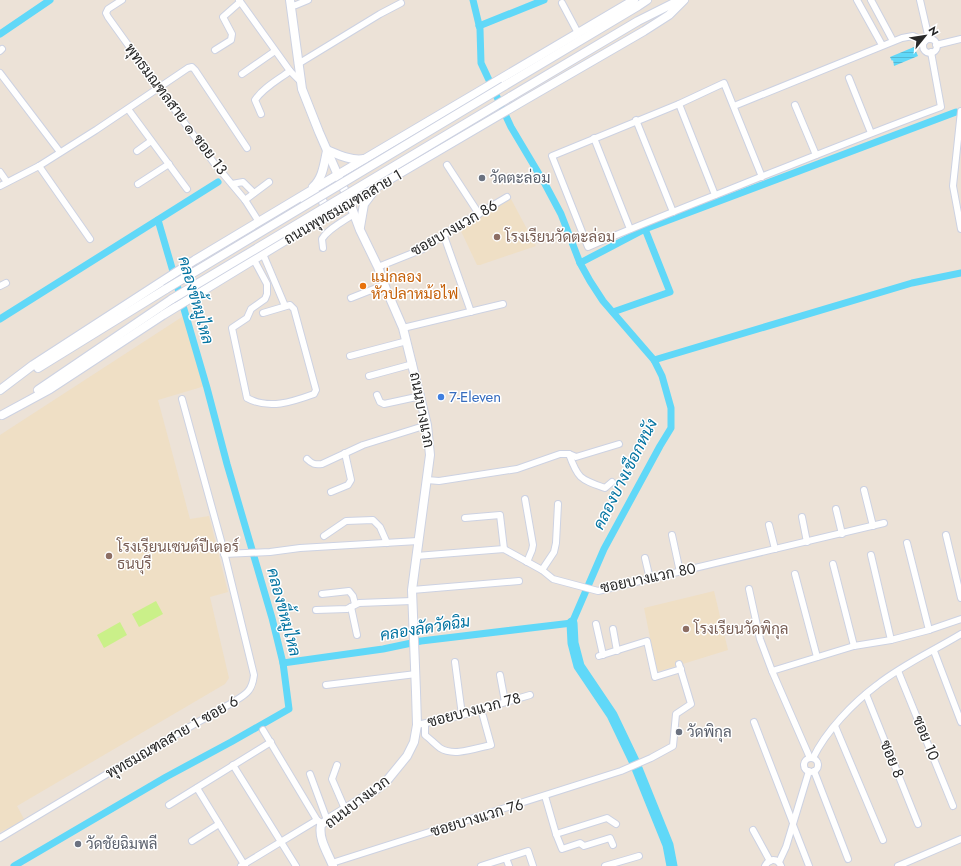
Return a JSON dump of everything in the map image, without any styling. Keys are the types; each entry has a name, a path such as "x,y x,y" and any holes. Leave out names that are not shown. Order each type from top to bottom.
{"main road":[{"name":"ถนนพุทธมณฑลสาย 1","path":"0,391 33,365 195,260 634,0"},
{"name":"ถนนพุทธมณฑลสาย 1","path":"0,391 166,289 646,0"},
{"name":"ถนนพุทธมณฑลสาย 1","path":"1,416 172,299 638,20 680,0"},
{"name":"ถนนพุทธมณฑลสาย 1","path":"1,416 50,389 163,315 263,254 644,31 669,15 684,0"},
{"name":"ถนนบางแวก","path":"291,3 300,81 303,93 403,328 427,425 430,455 412,590 416,674 421,725 411,749 385,783 345,809 322,821 320,828 321,834 332,865"},
{"path":"395,141 370,163 367,173 370,178 383,178 420,162"},
{"path":"307,193 318,182 322,175 327,150 348,158 358,160 365,159"},
{"path":"360,230 361,215 364,204 375,188"},
{"path":"288,204 312,195 318,195 323,200 324,207 322,213 300,232"}],"street":[{"name":"พุทธมณฑลสาย ๑ ซอย 13","path":"122,0 108,9 106,13 214,163 245,200 259,222"},
{"path":"291,3 296,5 308,0"},
{"path":"857,0 882,45"},
{"path":"871,0 893,41"},
{"path":"920,0 927,40 923,45 927,52 931,52"},
{"path":"215,50 231,40 232,34 223,17 240,1 275,51 290,71 300,81"},
{"path":"562,3 578,33"},
{"path":"298,64 380,14 401,4"},
{"path":"734,106 893,41 913,36 933,40 936,45"},
{"path":"936,45 961,39"},
{"path":"931,52 935,49 936,45"},
{"path":"242,74 275,51"},
{"path":"762,177 724,83 679,104 636,120 552,156 588,246 762,177 871,133 941,107 931,52"},
{"path":"0,186 38,166 128,109 188,68 192,68 247,148"},
{"path":"261,114 255,100 262,91 290,71"},
{"path":"0,73 60,152"},
{"path":"849,78 871,133"},
{"path":"679,104 715,195"},
{"path":"795,105 816,155"},
{"path":"128,109 187,189"},
{"path":"961,111 960,142 953,186 961,229"},
{"path":"636,120 673,212"},
{"path":"594,138 630,229"},
{"path":"137,151 151,142"},
{"path":"138,184 169,164"},
{"path":"447,165 479,214"},
{"path":"38,166 90,239"},
{"path":"0,172 7,182"},
{"path":"232,184 243,182 254,193"},
{"path":"245,200 269,182"},
{"name":"ซอยบางแวก 86","path":"378,268 422,249 507,197"},
{"path":"323,248 322,240 324,236 354,214"},
{"path":"444,236 470,312"},
{"path":"263,254 285,306"},
{"path":"254,260 267,284 267,294 265,299 252,309 247,318 233,326 232,330 247,398 273,405 299,400 314,394 315,392 293,306 285,306 263,313"},
{"path":"351,298 384,285"},
{"path":"403,328 503,304"},
{"path":"350,356 407,341"},
{"path":"369,376 413,364"},
{"path":"377,396 380,402 384,404 420,396"},
{"name":"พุทธมณฑลสาย 1 ซอย 6","path":"0,838 117,768 230,704 250,690 253,684 254,675 224,554 182,399"},
{"path":"307,458 316,465 322,464 378,439 427,425"},
{"path":"427,480 439,480 517,469 560,454 569,454 576,457 620,444"},
{"path":"331,492 350,483 351,480 345,453"},
{"path":"569,454 575,470 584,481 605,488 612,482"},
{"path":"864,490 873,526"},
{"path":"525,499 533,545 527,562"},
{"path":"542,570 554,552 556,543 558,504"},
{"path":"836,509 842,534"},
{"path":"416,556 504,549 500,515 464,518"},
{"path":"802,517 807,542"},
{"path":"324,536 346,521 373,520 380,527 386,543"},
{"name":"ซอยบางแวก 80","path":"504,549 542,570 553,579 598,592 884,523"},
{"path":"769,524 775,549"},
{"path":"946,534 961,598"},
{"path":"672,535 680,572"},
{"path":"224,554 418,541"},
{"path":"907,543 929,630"},
{"path":"871,555 891,640"},
{"path":"645,558 650,579"},
{"path":"833,564 854,646"},
{"path":"795,574 817,657"},
{"path":"412,590 519,581"},
{"path":"749,589 760,639 772,671 812,758 817,761 818,765 812,771 780,864 773,860 768,863 753,830"},
{"path":"322,594 349,591 353,596 357,635"},
{"path":"316,610 347,609 359,603 412,601"},
{"path":"772,671 854,646 891,640 929,630 961,619"},
{"path":"596,624 601,656 618,651 613,629"},
{"path":"848,859 812,771 805,768 806,760 812,758 818,747 835,726 866,694 877,685 961,634"},
{"name":"ซอยบางแวก 76","path":"332,865 621,771 651,758 673,746 676,714 692,704 680,667 655,677 648,641 618,651"},
{"path":"934,650 961,722"},
{"path":"455,662 462,715"},
{"name":"ซอย 10","path":"898,671 953,806"},
{"path":"326,685 416,674"},
{"path":"500,675 505,702"},
{"name":"ซอย 8","path":"866,694 918,824"},
{"name":"ซอยบางแวก 78","path":"421,725 462,715 530,695"},
{"path":"421,725 425,735 441,748 448,751 460,751 491,745 483,716"},
{"path":"754,722 809,866"},
{"path":"835,726 883,840"},
{"path":"263,730 322,821"},
{"path":"169,804 271,742"},
{"path":"233,765 296,866"},
{"path":"337,765 332,779 345,809"},
{"path":"310,774 322,821"},
{"path":"197,788 243,865 281,842 322,821"},
{"path":"544,796 562,849 580,843 584,846 610,838 613,845"},
{"path":"556,834 607,818 616,824"},
{"path":"192,841 219,824"},
{"path":"900,866 961,839"},
{"path":"481,866 528,851 533,866"},
{"path":"605,866 639,856"},
{"path":"506,858 509,866"}],"shaded area":[{"name":"โรงเรียนวัดตะล่อม","path":"510,197 536,246 477,265 459,227"},
{"name":"โรงเรียนเซนต์ปีเตอร์ ธนบุรี","path":"185,315 205,386 158,400 190,519 209,516 228,592 210,597 229,678 225,684 17,806 25,821 0,832 0,435"},
{"name":"โรงเรียนวัดพิกุล","path":"714,591 728,650 657,672 644,608"}],"green space":[{"path":"156,601 163,614 139,627 132,614"},
{"path":"120,622 127,635 104,648 97,635"}],"water":[{"path":"914,47 918,56 894,66 893,60 892,61 890,57"}],"waterway":[{"path":"0,34 50,0"},
{"name":"คลองบางเชือกหนัง","path":"283,663 383,649 421,641 572,623 604,549 671,428 671,408 662,376 654,360 603,301 590,281 580,263 561,214 511,127 481,63 480,29 473,0"},
{"path":"479,26 544,0"},
{"path":"580,263 645,229 956,112"},
{"path":"0,319 218,182"},
{"name":"คลองขี้หมูไหล","path":"14,866 166,777 289,709 283,663 272,618 158,220"},
{"path":"613,312 670,292 645,229"},
{"path":"654,360 912,283 961,273"},
{"name":"คลองบางเชือกหนัง","path":"572,623 573,643 579,666 612,715 634,761 668,845 672,866"}],"place":[{"name":"วัดตะล่อม","path":"482,178"},
{"name":"โรงเรียนวัดตะล่อม","path":"497,237"},
{"name":"แม่กลอง หัวปลาหม้อไฟ","path":"363,286"},
{"name":"7-Eleven","path":"441,397"},
{"name":"โรงเรียนเซนต์ปีเตอร์ ธนบุรี","path":"109,556"},
{"name":"โรงเรียนวัดพิกุล","path":"686,629"},
{"name":"วัดพิกุล","path":"679,732"},
{"name":"วัดชัยฉิมพลี","path":"78,844"}],"water label":[{"name":"คลองลัดวัดฉิม","path":"425,628"}]}
